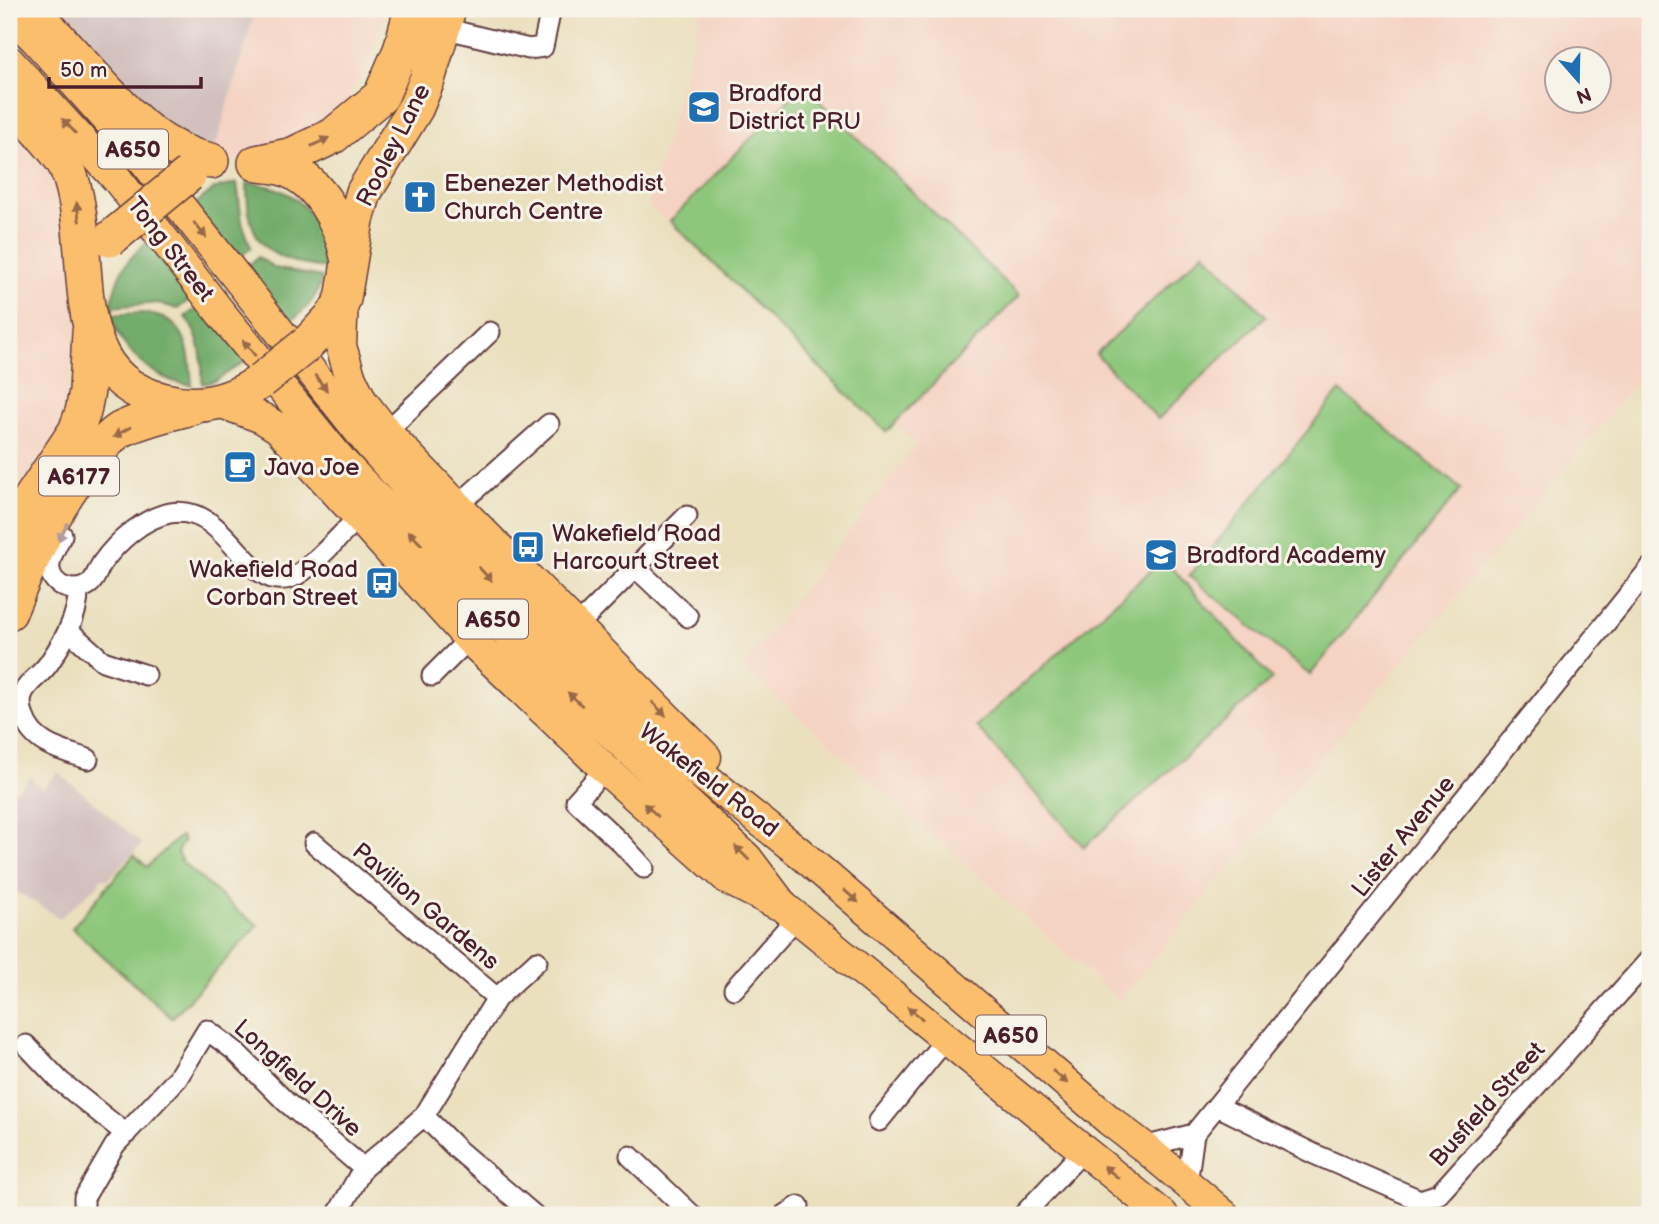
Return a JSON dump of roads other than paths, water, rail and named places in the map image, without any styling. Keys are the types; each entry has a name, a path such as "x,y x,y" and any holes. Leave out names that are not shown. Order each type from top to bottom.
{"highway":[{"path":"32,9 138,124 160,141 191,157 200,167"},
{"name":"Rooley Lane","path":"256,163 293,155 333,136 381,96 401,50 412,9"},
{"name":"Rooley Lane","path":"349,264 356,220 364,192 416,107 446,18"},
{"path":"9,98 66,166 78,206 85,280 90,328 97,349 108,367 122,381 139,392 173,403 214,402 246,391 307,344 334,315 343,299 349,264 338,225 318,193 282,167 230,159 200,167 110,239 85,280"},
{"name":"A6177","path":"9,538 30,500 76,432 88,391 90,328"},
{"name":"A6177","path":"9,612 40,541 82,471 119,431 162,415 214,402"}],"main road":[{"name":"Tong Street","path":"9,14 141,157 249,291"},
{"name":"Tong Street","path":"9,61 117,179 220,312"},
{"name":"Wakefield Road","path":"249,291 369,444 489,578 609,701 799,852 1110,1121 1224,1215"},
{"name":"A650","path":"343,299 341,346 350,376 362,401 386,432 799,852"},
{"name":"Wakefield Road","path":"220,312 343,463 538,666 747,858 790,912 1163,1215"},
{"path":"214,402 262,418 278,428 469,639 605,769 729,880 790,912"}],"street":[{"name":"Rooley Lane","path":"446,18 529,49 543,47 551,9"},
{"path":"386,432 490,332"},
{"path":"457,506 550,424"},
{"path":"82,471 88,489 52,555 50,569 54,581 65,588 78,590 93,582 108,554 121,541 158,517 170,513 207,520 218,527 262,574 289,579 303,572 358,518"},
{"path":"577,626 687,516"},
{"path":"636,568 686,619"},
{"name":"Lister Avenue","path":"1194,1134 1650,568"},
{"path":"78,590 79,598 69,631 48,665 24,690 21,700 27,726 33,735 50,746 89,759"},
{"path":"69,631 103,661 146,675"},
{"path":"432,676 469,639"},
{"path":"605,769 576,801 644,868"},
{"name":"Pavilion Gardens","path":"314,843 497,998 424,1116"},
{"path":"734,989 790,912"},
{"path":"497,998 537,961"},
{"name":"Busfield Street","path":"1217,1106 1314,1154 1396,1190 1420,1200 1430,1197 1439,1194 1649,963"},
{"name":"Longfield Drive","path":"84,1215 84,1198 116,1145 177,1079 206,1030 235,1051 286,1102 363,1168"},
{"path":"879,1121 946,1039"},
{"path":"26,1045 60,1081 126,1134"},
{"path":"424,1116 457,1149 534,1215"},
{"name":"Longfield Drive","path":"337,1215 363,1168 424,1116"},
{"path":"1144,1147 1194,1134 1187,1184"},
{"path":"1023,1215 1084,1150"},
{"path":"630,1156 692,1215"}],"place":[{"name":"Bradford District PRU","path":"704,107"},
{"name":"Ebenezer Methodist Church Centre","path":"420,197"},
{"name":"Java Joe","path":"240,467"},
{"name":"Wakefield Road Harcourt Street","path":"528,547"},
{"name":"Bradford Academy","path":"1161,555"},
{"name":"Wakefield Road Corban Street","path":"382,583"}]}
